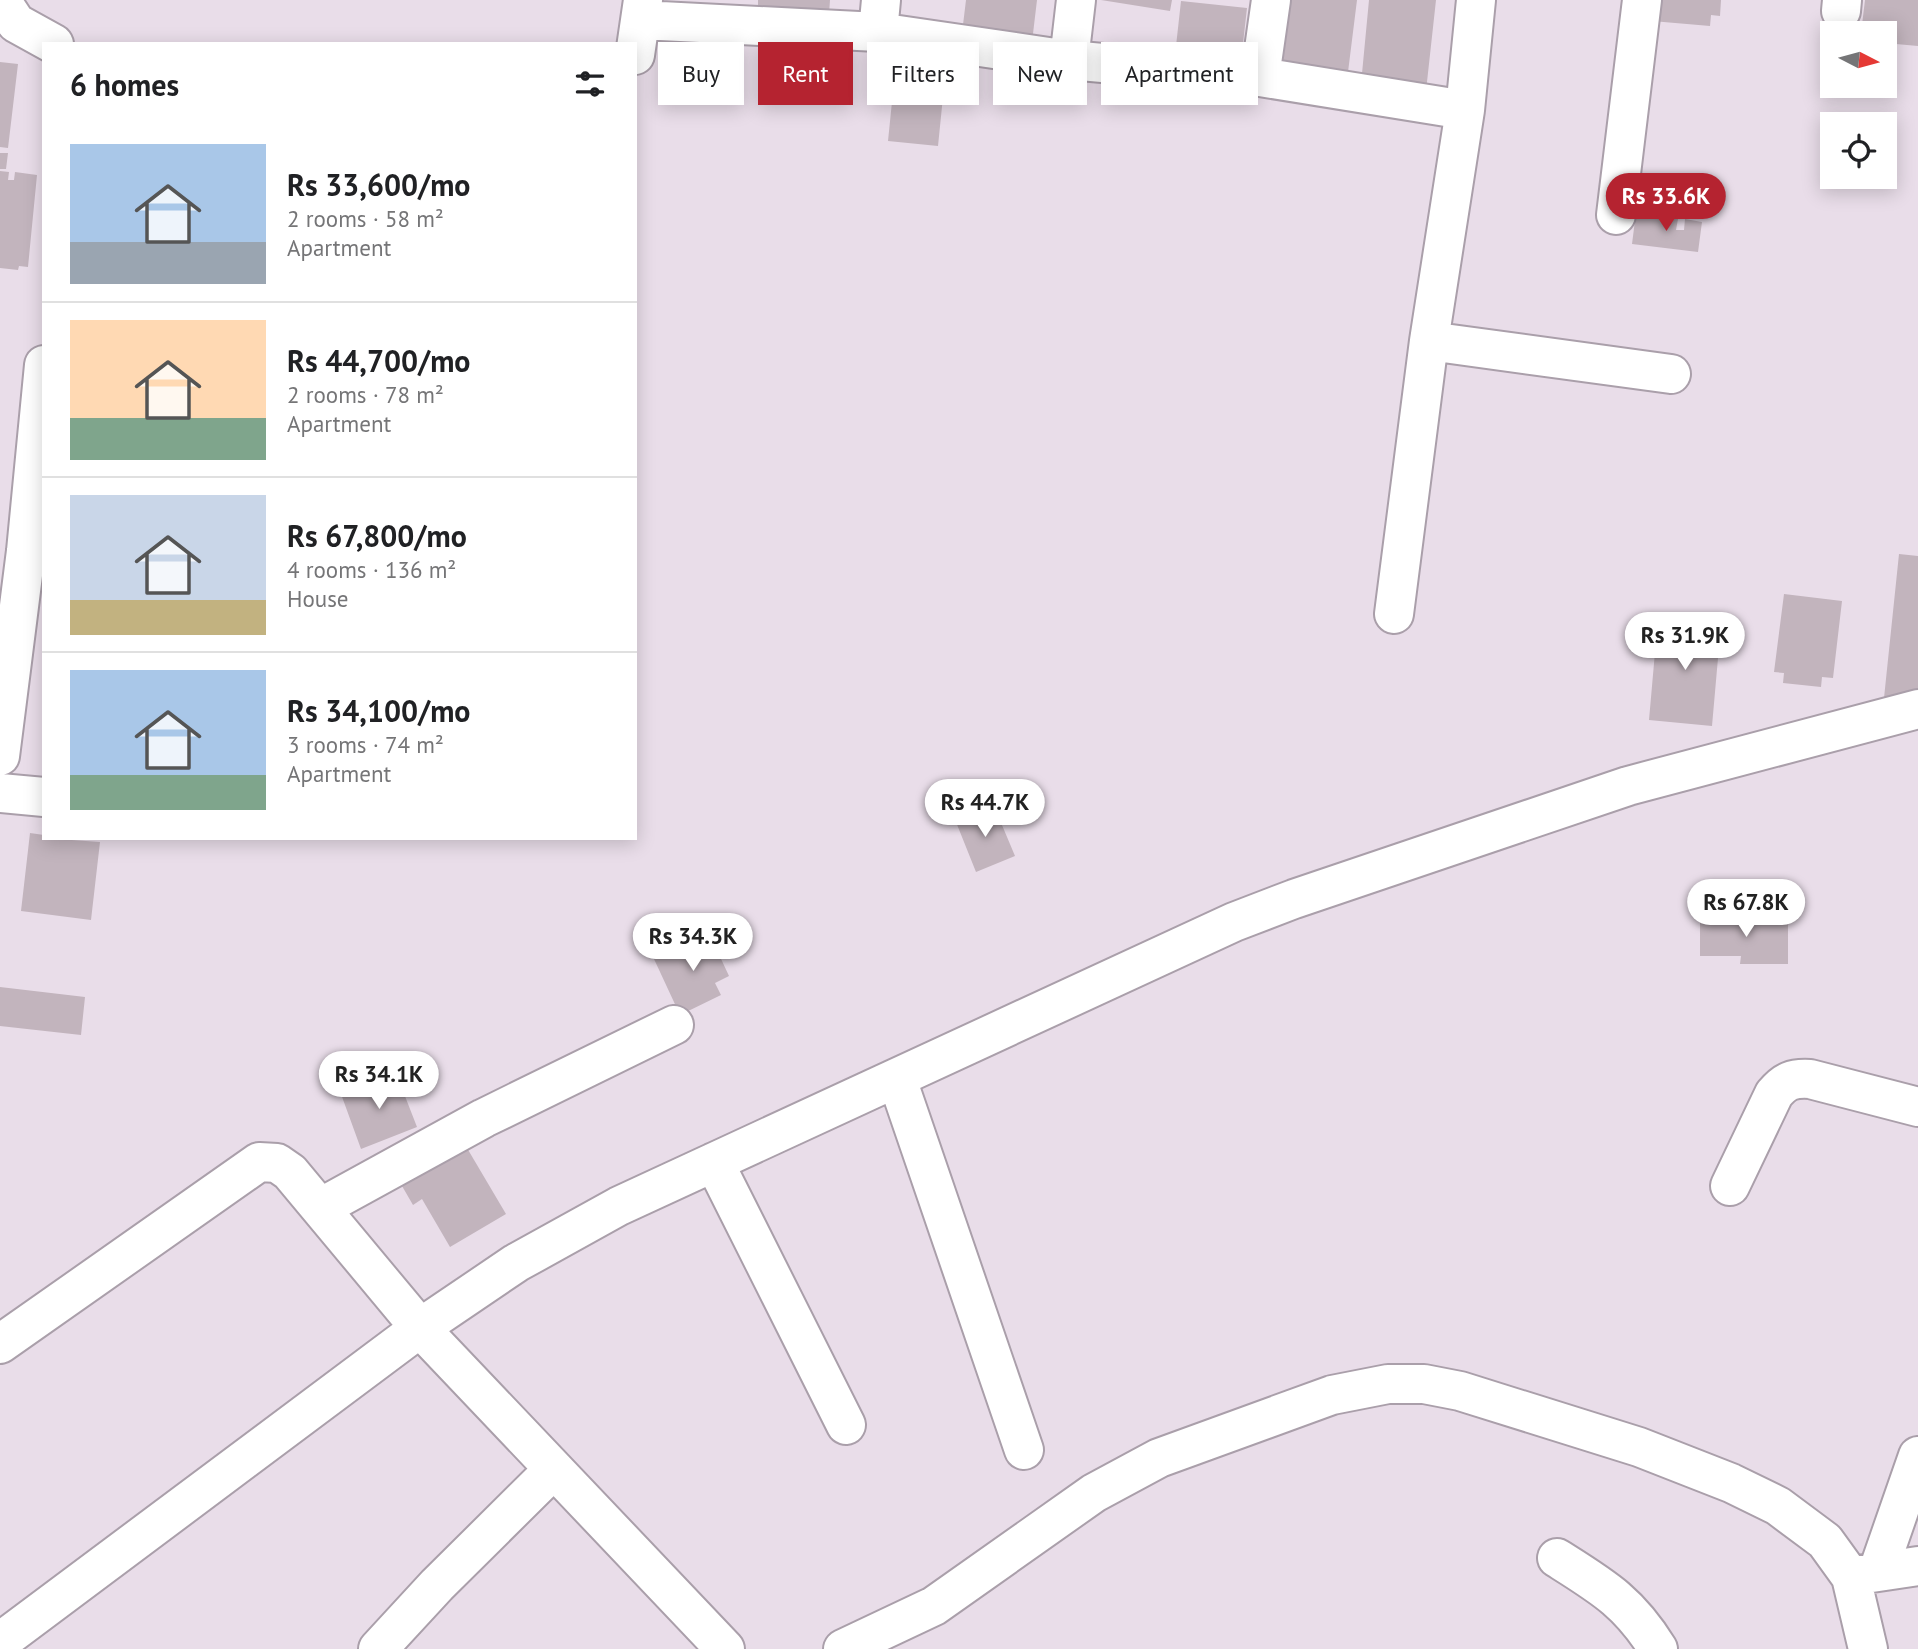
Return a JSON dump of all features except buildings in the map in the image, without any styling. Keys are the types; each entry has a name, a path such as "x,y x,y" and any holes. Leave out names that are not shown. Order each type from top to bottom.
{"street":[{"path":"1,0 16,23 50,42"},
{"path":"1071,42 1076,0"},
{"path":"1259,77 1271,0"},
{"path":"1394,614 1429,341 1465,110 1476,0"},
{"path":"1616,215 1642,0"},
{"path":"640,25 879,16 993,42"},
{"path":"1087,62 1259,77 1465,110"},
{"path":"1429,341 1671,374"},
{"path":"0,756 35,552 42,407"},
{"path":"0,1642 420,1328 516,1263 620,1206 1058,1005 1177,945 1294,899 1628,786 1918,709"},
{"path":"0,793 42,797"},
{"path":"320,1208 484,1118 674,1025"},
{"path":"1730,1186 1774,1094 1784,1082 1796,1078 1810,1079 1918,1107"},
{"path":"897,1079 1024,1450"},
{"path":"0,1344 259,1162 277,1163 290,1172 420,1328 725,1649"},
{"path":"714,1162 846,1425"},
{"path":"843,1649 934,1606 1094,1493 1148,1463 1211,1436 1332,1395 1388,1384 1424,1384 1460,1391 1639,1447 1731,1483 1778,1506 1864,1574 1918,1566"},
{"path":"1868,1649 1864,1574 1918,1456"},
{"path":"379,1649 437,1585 553,1470"},
{"path":"1558,1558 1617,1597 1633,1612 1658,1649"}]}
